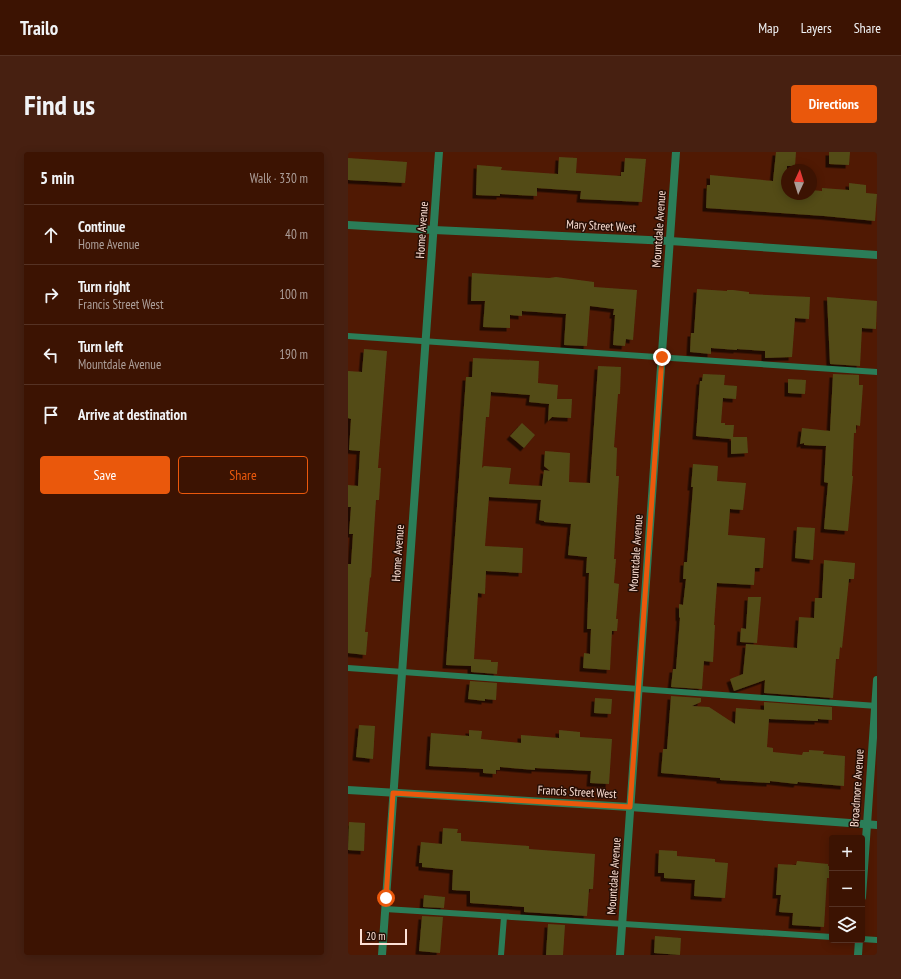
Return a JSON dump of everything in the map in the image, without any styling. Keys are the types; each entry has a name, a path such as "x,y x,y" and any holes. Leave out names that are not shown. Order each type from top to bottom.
{"street":[{"name":"Home Avenue","path":"382,955 439,152"},
{"name":"Mountdale Avenue","path":"620,955 676,152"},
{"name":"Mary Street West","path":"348,225 670,241 877,255"},
{"name":"Broadmore Avenue","path":"864,871 877,680"},
{"name":"Francis Street West","path":"348,790 630,807 877,825"},
{"path":"858,955 859,943"}],"lane":[{"path":"348,336 877,372"},
{"path":"348,668 876,706"},
{"path":"385,909 829,937"},
{"path":"501,955 504,917"},
{"path":"865,939 877,940"}],"building":[{"path":"776,152 796,152 795,164 781,164 781,200 817,200 817,191 822,191 822,188 849,190 849,183 866,185 866,193 877,194 875,221 706,208 707,185 710,185 710,175 773,181"},
{"path":"829,152 850,152 849,165 829,164"},
{"path":"559,157 577,158 576,173 621,176 621,172 624,172 625,158 646,159 642,202 580,199 581,191 537,188 537,196 500,194 500,196 476,195 477,165 502,167 501,170 558,174"},
{"path":"348,158 407,162 405,183 348,180"},
{"path":"472,273 549,278 556,277 594,282 594,287 637,290 633,340 626,339 625,346 613,345 614,309 590,306 587,346 564,345 566,314 522,311 522,316 510,315 510,328 483,327 485,301 471,301"},
{"path":"697,289 733,290 749,292 749,294 810,297 809,319 795,318 792,357 765,358 765,351 737,349 711,348 711,354 690,352 691,333 694,333"},
{"path":"827,297 877,301 876,329 862,328 860,366 830,364"},
{"path":"364,349 387,351 378,468 381,468 379,500 376,500 371,578 370,577 365,632 368,632 366,655 348,653 348,564 351,564 353,534 349,534 351,507 348,507 348,485 358,486 360,451 349,450 351,419 348,418 348,371 362,372"},
{"path":"473,358 539,361 538,383 558,385 557,399 572,399 571,418 552,417 548,421 549,404 529,402 530,395 491,392 489,417 486,417 482,468 484,466 511,468 509,484 542,486 544,470 550,471 544,466 545,451 570,453 569,482 590,483 598,366 621,367 620,394 618,394 614,447 617,448 616,476 619,476 614,559 616,559 614,583 619,584 616,619 618,619 617,631 612,631 610,670 583,668 584,653 590,654 591,629 587,629 589,573 586,573 587,557 568,555 571,524 544,522 539,520 541,500 489,497 485,546 523,548 522,573 486,571 485,594 478,593 474,659 498,662 497,674 471,672 471,666 446,665 466,377 472,377"},
{"path":"703,374 725,375 724,385 737,386 736,399 723,398 721,423 725,423 725,425 734,425 733,437 747,437 748,453 731,454 731,439 696,436 700,381 702,381"},
{"path":"833,374 859,375 859,385 863,385 860,426 856,425 856,433 854,433 853,476 848,531 824,529 828,483 824,482 826,446 804,445 804,443 800,444 802,428 830,431"},
{"path":"788,379 806,380 805,394 788,393"},
{"path":"522,423 535,435 524,448 510,436"},
{"path":"693,464 718,466 717,481 746,483 743,510 730,509 728,535 765,538 763,568 755,568 754,585 717,583 713,662 704,661 702,689 671,687 673,669 676,669 680,618 679,604 683,605 686,579 683,579 684,562 687,562 693,487 691,487"},
{"path":"797,527 815,528 813,560 795,558"},
{"path":"824,560 855,563 854,579 849,579 842,648 840,647 839,659 836,659 833,698 764,693 765,680 734,691 730,679 743,674 746,644 797,648 799,617 814,618 815,598 822,598"},
{"path":"748,597 761,597 757,643 740,642 741,628 746,629"},
{"path":"470,681 497,683 496,700 485,699 485,701 468,699"},
{"path":"671,696 701,698 701,702 692,706 709,707 735,724 736,708 764,710 764,702 832,707 832,720 818,719 818,721 769,719 767,747 773,748 773,752 802,755 803,752 809,752 809,750 824,751 823,754 845,756 844,786 798,782 797,784 770,781 770,783 720,780 720,778 661,773 663,749 667,749"},
{"path":"595,698 612,699 611,714 594,713"},
{"path":"359,725 375,726 373,759 356,757"},
{"path":"469,730 482,731 481,739 521,743 521,735 559,738 559,730 580,732 580,737 612,739 609,784 590,783 591,771 535,768 535,770 500,767 500,770 496,770 496,774 483,773 483,769 429,766 431,733 469,736"},
{"path":"349,822 365,823 364,851 348,850"},
{"path":"443,828 458,829 457,833 461,833 461,841 529,846 529,849 595,854 593,889 589,889 587,916 524,912 524,907 470,903 470,891 452,890 453,870 422,867 422,863 419,863 421,842 442,844"},
{"path":"659,850 677,851 677,856 715,859 715,862 728,863 725,898 694,896 695,880 664,878 664,873 658,873"},
{"path":"797,861 828,864 829,866 824,927 792,925 793,913 779,912 781,895 776,895 778,864 796,865"},
{"path":"424,895 445,897 444,908 423,907"},
{"path":"422,916 443,917 440,953 419,951"},
{"path":"548,924 565,925 563,955 546,955"},
{"path":"655,936 681,938 680,955 654,953"}],"route":[{"path":"386,898 393,793 630,807 662,357"}]}
